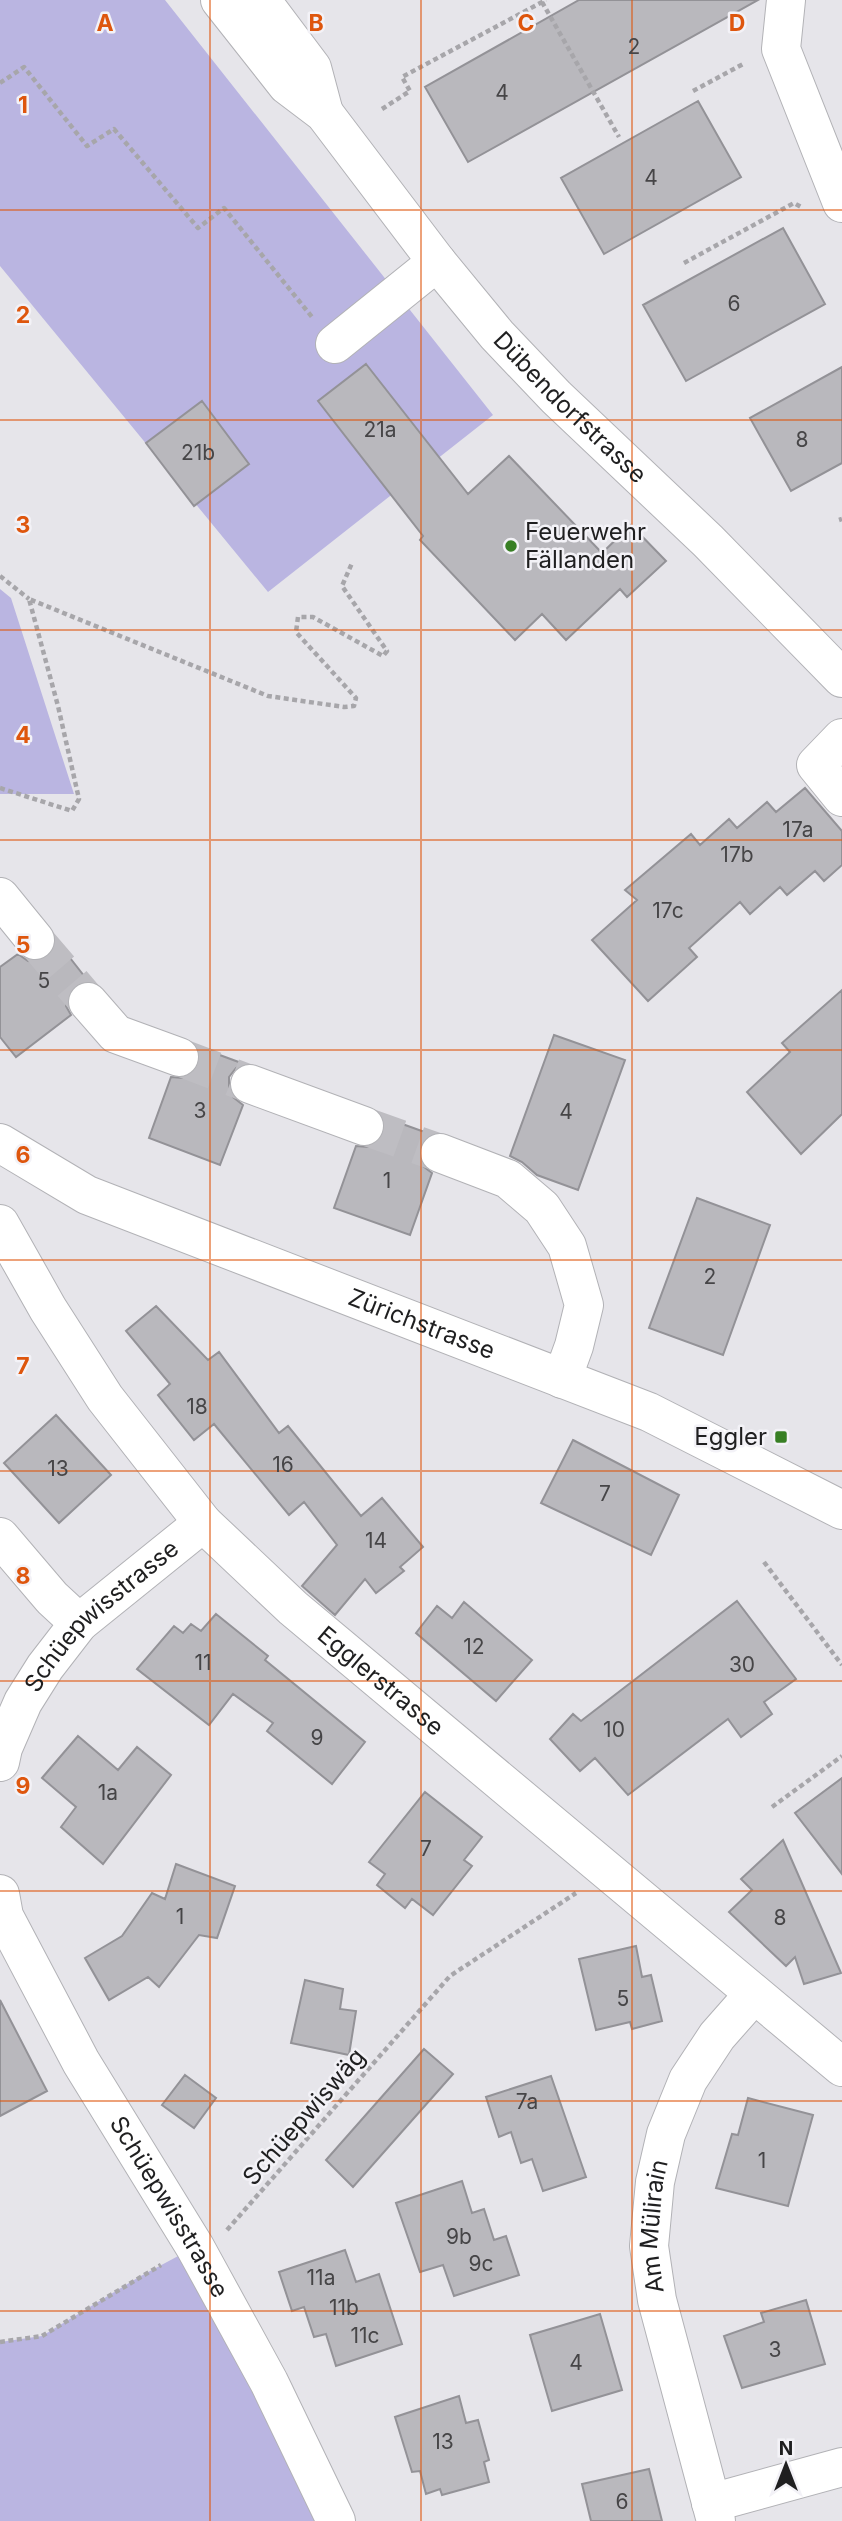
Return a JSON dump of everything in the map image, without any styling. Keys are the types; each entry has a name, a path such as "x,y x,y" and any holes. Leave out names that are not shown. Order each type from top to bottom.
{"street":[{"name":"Dübendorfstrasse","path":"220,0 287,85 324,113 437,262 497,335 555,397 708,541 842,678"},
{"name":"Dübendorfstrasse","path":"261,0 312,68 324,113"},
{"path":"786,0 782,49 842,203"},
{"path":"335,344 437,262"},
{"path":"842,738 816,765 842,797"},
{"path":"0,897 35,940"},
{"path":"88,1002 116,1034 179,1057"},
{"path":"250,1084 364,1126"},
{"name":"Zürichstrasse","path":"2,1151 97,1200 649,1412 842,1510"},
{"path":"440,1153 508,1179 542,1208 568,1245 584,1305 562,1379"},
{"name":"Egglerstrasse","path":"0,1224 48,1309 105,1398 203,1523 293,1608 842,2067"},
{"name":"Schüepwisstrasse","path":"0,1762 3,1748 23,1702 45,1667 79,1623 203,1523"},
{"path":"0,1537 52,1598 79,1623"},
{"name":"Schüepwisstrasse","path":"0,1894 4,1916 81,2062 195,2247 269,2382 336,2521"},
{"name":"Am Mülirain","path":"714,2512 657,2300 649,2246 655,2182 666,2134 688,2080 717,2036 754,1994"},
{"path":"714,2512 842,2467"}],"path":[{"path":"382,109 410,91 402,77 544,1 619,137"},
{"path":"693,91 760,56 782,49"},
{"path":"0,83 24,67 87,146 114,129 198,228 224,208 335,344"},
{"path":"684,263 794,203 805,209"},
{"path":"0,576 29,598 268,696 344,707 354,706 356,698 296,632 298,617 313,617 383,656 387,651 341,586 352,563"},
{"path":"0,788 72,811 79,799 29,598"},
{"path":"764,1562 842,1665"},
{"path":"772,1807 842,1756"},
{"name":"Schüepwiswäg","path":"0,2342 42,2336 139,2277 226,2231 450,1976 609,1872"}],"shaded area":[{"path":"0,0 165,0 493,415 268,592 0,266"},
{"path":"0,589 11,598 74,794 0,794"},
{"path":"195,2247 336,2521 0,2521 0,2342 42,2336 139,2277"}],"building":[{"path":"579,0 758,0 468,162 425,87"},
{"path":"698,101 741,177 604,254 561,178"},
{"path":"783,228 825,304 686,381 643,305"},
{"name":"Feuerwehr Fällanden","path":"366,364 468,494 509,456 602,553 631,525 666,561 627,597 620,589 566,640 542,614 515,640 420,540 423,536 318,401"},
{"path":"842,367 842,463 791,491 750,418"},
{"path":"202,401 249,464 194,506 146,443"},
{"path":"805,788 842,831 842,865 824,881 815,871 787,895 780,887 750,914 740,902 689,948 697,957 648,1001 592,940 637,900 625,890 691,834 700,845 729,819 737,828 767,802 776,812"},
{"path":"56,940 88,981 74,985 68,994 66,1006 71,1015 16,1057 0,1037 0,967 18,954 28,961 38,962 48,957 55,948"},
{"path":"842,990 842,1114 801,1154 747,1092 790,1052 782,1043"},
{"path":"554,1035 625,1060 578,1190 537,1175 510,1156"},
{"path":"198,1047 244,1064 236,1068 229,1077 229,1088 233,1097 243,1105 220,1165 149,1138 171,1077 183,1078 194,1073 201,1054"},
{"path":"383,1117 430,1134 420,1145 418,1156 423,1166 432,1173 410,1235 334,1208 356,1146 368,1147 378,1142 385,1133 386,1123"},
{"path":"697,1198 770,1225 723,1355 649,1328"},
{"path":"156,1306 208,1360 219,1352 279,1433 288,1426 361,1516 382,1498 423,1547 400,1567 404,1571 376,1593 365,1579 335,1615 302,1586 337,1545 304,1502 289,1515 214,1424 194,1440 158,1395 170,1384 126,1331"},
{"path":"56,1415 111,1475 59,1523 4,1463"},
{"path":"573,1440 679,1495 651,1555 541,1503"},
{"path":"737,1601 796,1679 764,1702 772,1714 741,1737 728,1719 628,1795 595,1758 580,1771 550,1739 573,1714 581,1721"},
{"path":"464,1602 532,1660 496,1701 416,1633 437,1606 452,1618"},
{"path":"216,1614 268,1656 265,1660 365,1742 332,1784 267,1731 273,1723 233,1694 209,1725 137,1669 174,1626 183,1633 191,1624 201,1631"},
{"path":"78,1736 118,1770 137,1747 171,1775 103,1864 61,1827 76,1807 42,1778"},
{"path":"842,1778 842,1874 795,1813"},
{"path":"425,1792 482,1837 464,1860 472,1866 433,1915 412,1899 405,1908 377,1885 385,1874 369,1862"},
{"path":"783,1840 841,1973 804,1984 795,1957 786,1966 729,1912 752,1890 741,1879"},
{"path":"176,1864 235,1886 217,1938 199,1935 159,1987 148,1977 109,2000 85,1958 122,1936 152,1893 165,1899"},
{"path":"636,1946 642,1977 651,1975 662,2021 632,2029 630,2022 596,2030 579,1959"},
{"path":"305,1980 343,1989 340,2009 356,2011 349,2055 291,2043"},
{"path":"0,2000 47,2091 0,2116"},
{"path":"424,2049 453,2074 353,2187 326,2160"},
{"path":"185,2075 216,2098 194,2128 162,2105"},
{"path":"551,2076 586,2177 543,2191 532,2159 521,2163 511,2132 499,2137 486,2097"},
{"path":"748,2098 813,2115 788,2206 716,2188 732,2134 738,2135"},
{"path":"462,2181 472,2213 484,2209 494,2240 506,2236 519,2275 454,2296 443,2265 420,2272 396,2203"},
{"path":"345,2250 356,2282 379,2274 402,2344 336,2366 326,2334 314,2337 304,2307 292,2311 279,2272"},
{"path":"806,2300 825,2364 742,2388 724,2336 764,2322 761,2313"},
{"path":"600,2314 622,2390 552,2411 530,2335"},
{"path":"459,2396 466,2423 478,2420 489,2460 484,2462 489,2482 442,2495 440,2489 426,2494 420,2471 412,2472 395,2417"},
{"path":"649,2469 662,2521 591,2521 582,2484"}],"tunnel":[{"path":"35,940 88,1002"},
{"path":"179,1057 250,1084"},
{"path":"364,1126 440,1153"}],"place":[{"name":"Feuerwehr Fällanden","path":"511,546"},
{"name":"Eggler","path":"781,1437"}]}
